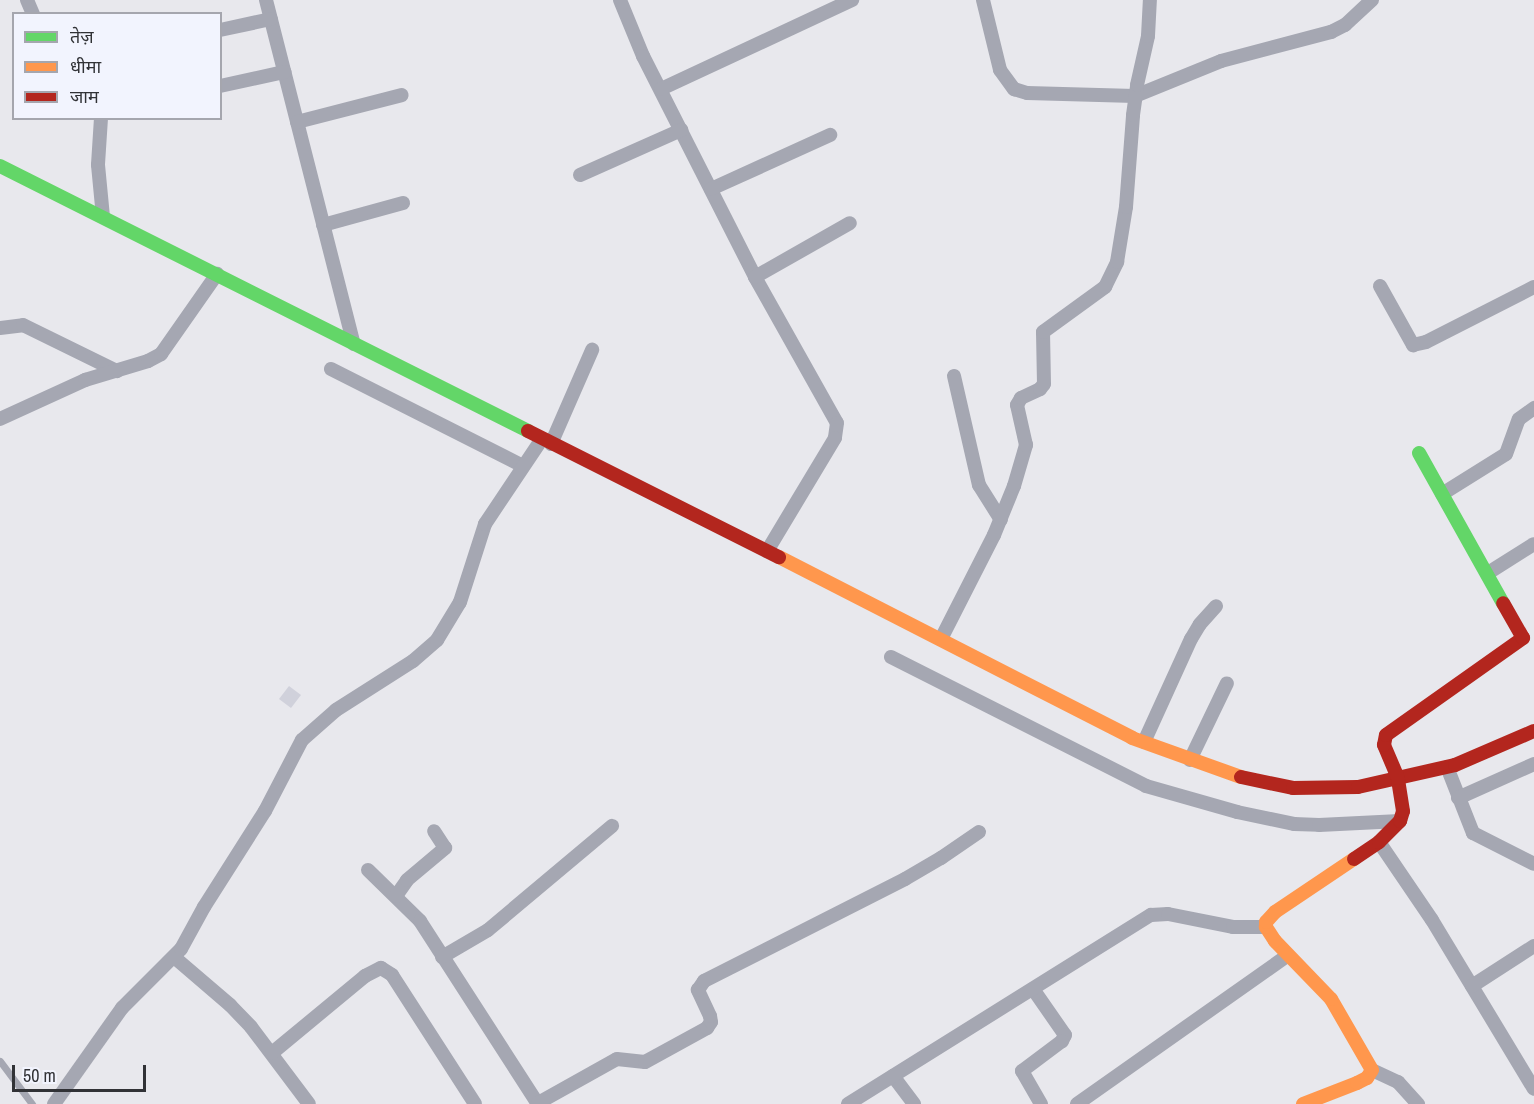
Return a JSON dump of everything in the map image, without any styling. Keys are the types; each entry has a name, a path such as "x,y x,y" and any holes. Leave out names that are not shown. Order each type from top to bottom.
{"street":[{"path":"266,0 354,344"},
{"path":"620,0 643,56 755,277 837,423 835,438 767,551"},
{"path":"661,89 852,0"},
{"path":"983,0 1000,70 1014,89 1027,93 1135,96 1221,61 1331,32 1345,25 1372,0"},
{"path":"942,639 1001,520 1025,449 1018,401 1040,389 1044,384 1043,332 1105,287 1117,262 1126,207 1135,96 1148,36 1150,0"},
{"path":"222,30 271,20"},
{"path":"222,86 284,72"},
{"path":"297,122 402,95"},
{"path":"101,120 98,165 103,217"},
{"path":"580,176 681,130"},
{"path":"711,189 830,135"},
{"path":"0,166 103,217 213,280 354,344 1144,742 1190,760 1248,780 1293,788 1358,787 1400,790 1453,782 1534,764"},
{"path":"323,225 404,203"},
{"path":"755,277 849,223"},
{"path":"0,418 85,380 148,361 161,354 213,280"},
{"path":"1380,286 1413,345 1426,342 1534,287"},
{"path":"0,328 23,325 117,371"},
{"path":"54,1104 122,1008 174,957 187,941 204,907 265,811 302,740 336,710 413,662 437,640 464,592 485,524 523,466 546,441 592,350"},
{"path":"331,369 523,466"},
{"path":"954,376 979,485 1001,520"},
{"path":"1442,494 1506,454 1519,419 1534,408"},
{"path":"1266,927 1268,919 1275,912 1379,842 1400,821 1400,790 1384,745 1386,735 1523,638 1419,453"},
{"path":"1488,573 1534,544"},
{"path":"1144,742 1191,639 1200,624 1216,606"},
{"path":"891,657 1146,786 1237,812 1294,824 1400,821"},
{"path":"1190,760 1227,683"},
{"path":"1453,782 1496,750 1534,731"},
{"path":"1453,782 1470,828 1477,837 1534,864"},
{"path":"442,957 488,930 612,826"},
{"path":"396,896 407,880 445,848 434,831"},
{"path":"368,870 420,921 538,1104 617,1059 645,1062 707,1028 711,1022 710,1016 698,990 705,981 905,879 979,832"},
{"path":"1379,842 1432,920 1534,1089"},
{"path":"848,1104 1143,918 1157,913 1233,927 1266,927"},
{"path":"1266,927 1288,955 1331,999 1372,1070 1398,1082 1418,1104"},
{"path":"1472,986 1534,946"},
{"path":"1077,1104 1288,955"},
{"path":"174,957 230,1005 272,1053 309,1104"},
{"path":"272,1053 365,976 381,968 392,975 475,1104"},
{"path":"1033,989 1065,1035 1062,1041 1022,1071 1041,1104"},
{"path":"1303,1104 1357,1083 1367,1078 1372,1070"},
{"path":"893,1076 914,1104"}],"lane":[{"path":"0,1061 32,1104"}],"building":[{"path":"289,686 301,695 291,708 279,699"}],"traffic: fast":[{"path":"0,166 528,431"},
{"path":"1419,453 1503,603"}],"traffic: slow":[{"path":"779,557 1132,738 1241,777"},
{"path":"1303,1104 1357,1083 1367,1078 1372,1070 1331,999 1275,941 1266,927 1266,922 1275,912 1354,859"}],"traffic: jam":[{"path":"528,431 779,557"},
{"path":"1354,859 1379,842 1400,821 1403,811 1398,778 1384,745 1386,735 1523,638 1503,603"},
{"path":"1241,777 1293,788 1358,787 1455,765 1534,731"}]}
